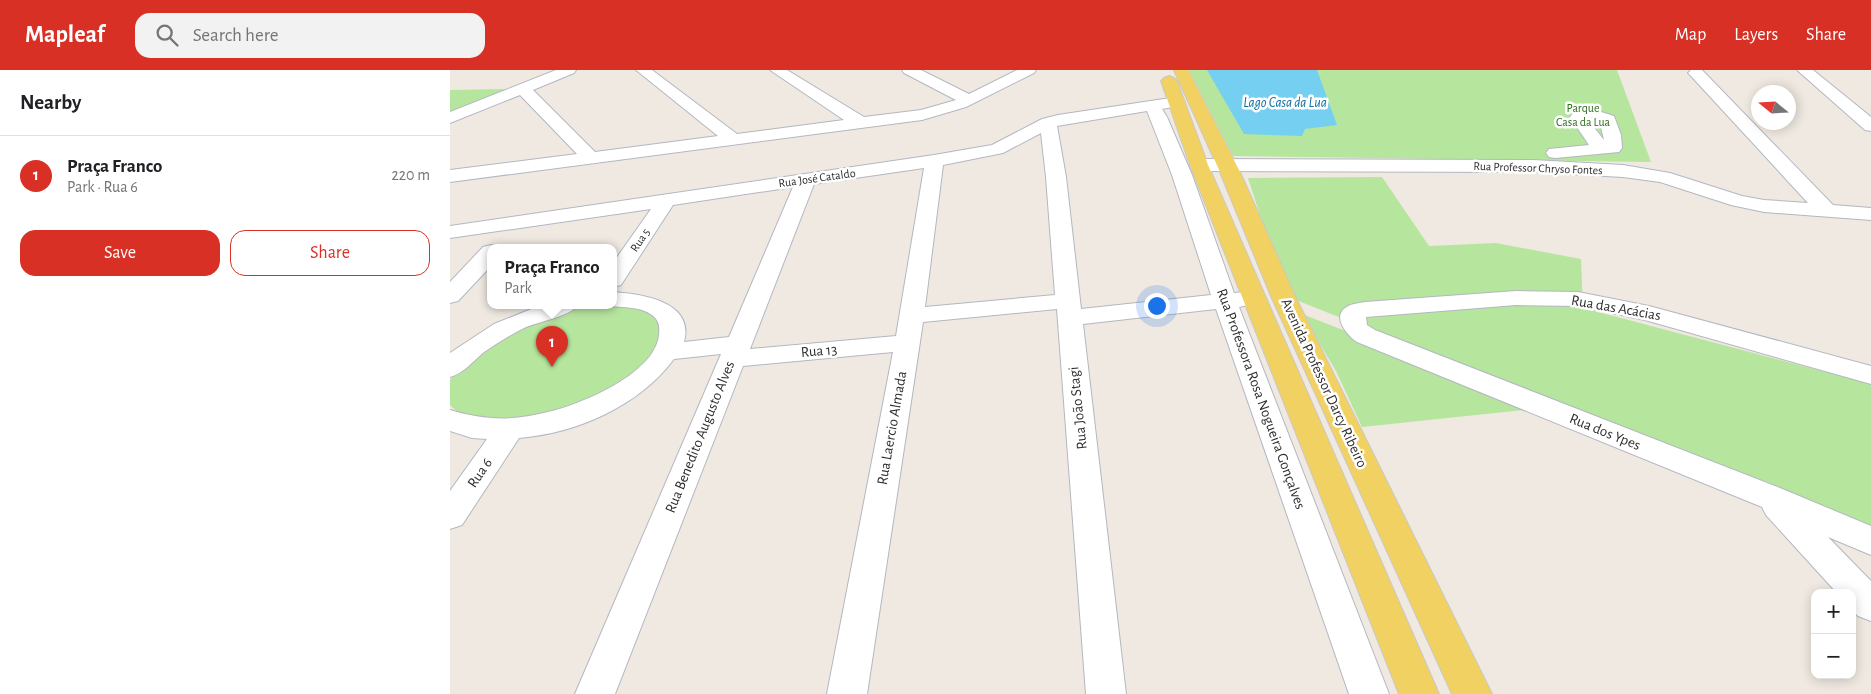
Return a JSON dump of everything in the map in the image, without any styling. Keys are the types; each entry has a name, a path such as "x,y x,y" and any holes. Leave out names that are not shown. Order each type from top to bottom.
{"main road":[{"name":"Avenida Professor Darcy Ribeiro","path":"1164,70 1164,104 1212,164 1287,305 1472,694"},
{"name":"Avenida Professor Darcy Ribeiro","path":"1181,70 1255,298 1419,694"}],"street":[{"path":"450,118 569,70"},
{"path":"643,70 733,139"},
{"path":"777,70 860,122"},
{"path":"909,70 969,100"},
{"path":"450,176 922,115 969,100 1029,70"},
{"path":"1812,72 1867,119"},
{"path":"1696,73 1827,211"},
{"path":"522,88 591,158"},
{"name":"Rua José Cataldo","path":"450,232 934,161 997,149 1048,123 1072,117 1164,104"},
{"name":"Rua Professora Rosa Nogueira Gonçalves","path":"1164,104 1159,117 1182,175 1225,302 1369,694"},
{"name":"Rua João Stagi","path":"1048,123 1056,177 1106,694"},
{"path":"1533,166 1527,158 1528,154 1600,149"},
{"name":"Rua Laercio Almada","path":"847,694 909,329 934,161"},
{"name":"Rua Professor Chryso Fontes","path":"1212,164 1533,166 1643,173 1755,204 1871,214"},
{"name":"Rua Benedito Augusto Alves","path":"595,694 806,180"},
{"name":"Rua 5","path":"617,274 666,201"},
{"path":"498,244 520,222"},
{"path":"450,296 487,256"},
{"name":"Rua 13","path":"668,352 735,351 1068,309 1225,302 1255,298"},
{"name":"Rua das Acácias","path":"1354,313 1366,309 1516,298 1578,299 1650,312 1871,375"},
{"path":"450,420 475,429 509,430 549,423 588,410 623,392 651,372 668,352 674,335 672,321 663,310 647,303 617,299"},
{"path":"450,368 466,352 488,336 515,322 555,309"},
{"name":"Rua dos Ypes","path":"1354,313 1353,322 1355,329 1366,336 1871,541"},
{"name":"Rua 6","path":"450,516 509,430"},
{"path":"1769,498 1871,605"}],"green space":[{"name":"Parque Casa da Lua","path":"1189,70 1617,70 1651,162 1233,156"},
{"path":"507,89 450,120 450,90"},
{"path":"1382,177 1429,246 1496,243 1581,259 1583,308 1871,384 1871,529 1286,296 1248,178"},
{"path":"622,303 654,313 665,333 652,361 599,399 523,422 463,417 450,405 450,380 466,358 554,312 568,309 617,309 617,305"},
{"path":"1302,314 1542,408 1362,427 1336,371"}],"water":[{"name":"Lago Casa da Lua","path":"1207,70 1317,70 1337,125 1305,129 1302,136 1244,134"}],"place":[{"name":"Praça Franco","path":"552,367"}]}
